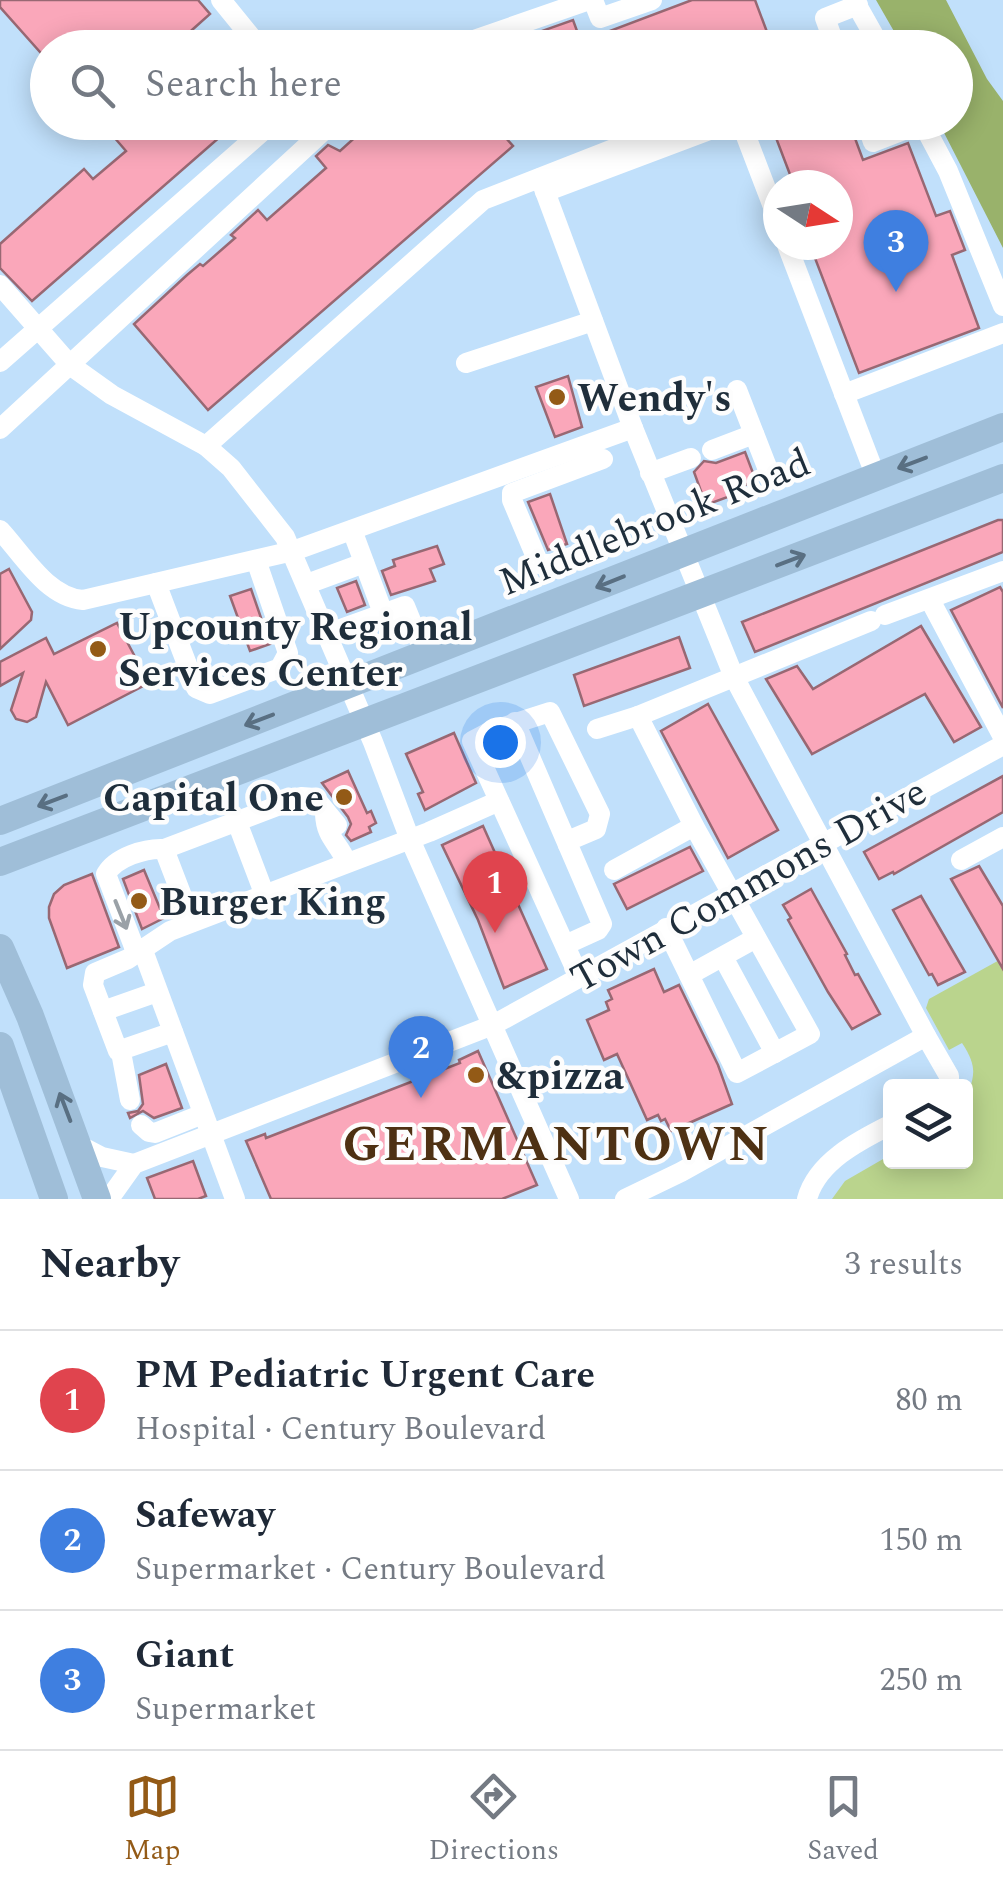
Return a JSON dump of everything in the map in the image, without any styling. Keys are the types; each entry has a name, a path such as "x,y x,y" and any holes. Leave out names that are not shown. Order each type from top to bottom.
{"main road":[{"name":"Middlebrook Road","path":"0,821 1003,427"},
{"name":"Middlebrook Road","path":"0,862 1003,478"},
{"path":"0,948 80,1145 97,1199"},
{"path":"0,1046 54,1199"}],"street":[{"path":"221,0 245,30"},
{"path":"504,30 591,0 600,18 652,0"},
{"path":"829,30 825,18 856,3 871,30"},
{"path":"0,362 252,140"},
{"path":"0,429 313,140"},
{"path":"543,185 642,140"},
{"path":"206,446 483,200 543,185 679,140"},
{"path":"747,140 763,181"},
{"path":"931,140 948,171 1003,306"},
{"path":"543,185 681,553 734,677 949,1079"},
{"path":"794,260 876,477"},
{"path":"0,285 70,365 112,395 206,446 242,481 293,551 409,837 494,1025 560,1197"},
{"path":"466,363 593,321"},
{"path":"844,394 1003,333"},
{"path":"737,390 767,467"},
{"path":"0,530 52,589 65,599 83,600 293,551 633,428"},
{"path":"712,450 754,434"},
{"path":"650,473 691,458"},
{"path":"592,550 545,566 539,564 512,500 514,490 603,460"},
{"path":"352,530 383,613"},
{"path":"156,583 196,688 210,694 286,663 288,653 256,560"},
{"path":"306,584 364,563"},
{"path":"596,729 638,716 1003,571"},
{"path":"930,600 1003,741"},
{"path":"327,634 405,606 424,655"},
{"path":"568,845 570,840 596,829 600,814 550,712 472,741 579,977"},
{"path":"638,716 694,826 810,1034 737,1073 666,928"},
{"path":"515,722 602,924 598,930 564,945"},
{"name":"Town Commons Drive","path":"134,1164 494,1025 1003,741"},
{"path":"234,1199 173,1032 106,874 110,867 147,850 164,850 310,796 320,801 338,837"},
{"path":"130,1100 120,1052 93,985 95,973 192,922 264,893 338,837 409,837 499,801"},
{"path":"237,822 264,893"},
{"path":"614,870 694,826"},
{"path":"961,860 1000,847"},
{"path":"164,850 192,922"},
{"path":"689,975 756,938"},
{"path":"723,956 776,1053"},
{"path":"104,1012 157,992"},
{"path":"120,1052 173,1032"},
{"path":"625,1199 926,1036"},
{"path":"142,1125 156,1133 203,1114"},
{"path":"807,1199 810,1186 825,1167 883,1129"},
{"path":"80,1145 102,1157 134,1164 109,1199"}],"green space":[{"path":"876,0 946,0 962,30 893,30"},
{"path":"973,52 1003,101 1003,248 948,140 973,140"},
{"path":"1003,958 1003,1199 832,1199 845,1181 883,1159 883,1169 973,1169 972,1063 962,1043 949,1050 926,1008 929,999"}],"building":[{"path":"0,0 198,0 210,14 192,30 30,30 30,41 0,7"},
{"path":"692,0 755,0 766,30 613,30"},
{"path":"573,20 577,30 545,30"},
{"path":"117,140 216,140 32,301 0,268 0,244 84,169 93,179 126,151"},
{"path":"352,140 508,140 513,146 208,410 134,324 235,238 231,235 258,210 267,220 326,168 316,156 328,145 340,151"},
{"path":"777,140 856,140 863,160 908,143 936,216 950,211 965,250 952,255 979,328 859,373 816,260 853,260 853,170 788,170"},
{"name":"Wendy's","path":"568,376 582,427 555,437 536,387"},
{"path":"745,452 756,481 742,486 744,491 706,505 694,472 704,461 716,463"},
{"path":"550,494 567,544 548,550 528,502"},
{"path":"1003,520 1003,552 755,652 742,622"},
{"path":"437,546 444,564 430,569 435,581 391,595 382,571 395,566 393,560"},
{"path":"9,569 32,612 31,620 0,649 0,574"},
{"path":"356,581 365,605 347,612 337,588"},
{"path":"1000,587 1003,592 1003,708 951,610"},
{"path":"251,589 270,644 250,651 230,596"},
{"name":"Upcounty Regional Services Center","path":"117,623 149,683 68,725 46,682 36,717 27,722 16,719 11,710 23,673 0,686 0,662 46,638 54,654"},
{"path":"921,626 981,727 954,742 925,694 812,754 766,679 797,666 813,689"},
{"path":"679,637 690,668 584,706 574,675"},
{"path":"708,704 778,830 728,858 661,731"},
{"path":"454,733 476,783 425,810 418,794 423,792 406,754"},
{"name":"Capital One","path":"348,771 367,813 371,811 376,823 369,827 371,832 351,841 346,835 351,824 348,817 322,783"},
{"path":"1003,776 1003,812 879,879 864,852"},
{"path":"483,826 547,969 504,988 478,920 442,845"},
{"path":"690,847 703,871 627,909 614,884"},
{"path":"979,866 1003,906 1003,969 951,879"},
{"name":"Burger King","path":"144,870 164,918 142,929 123,879"},
{"path":"92,874 119,947 67,968 49,918 49,907 54,894 64,885"},
{"path":"811,889 855,975 858,974 880,1014 852,1029 783,905"},
{"path":"921,896 965,972 938,985 893,910"},
{"path":"654,969 664,992 679,985 718,1065 732,1104 671,1131 658,1115 647,1120 617,1054 604,1060 587,1020 609,1010 606,1002 612,999 608,990"},
{"path":"478,1051 537,1185 502,1199 271,1199 246,1141 265,1134 266,1138 460,1063 459,1060"},
{"path":"166,1064 182,1108 154,1118 143,1111 130,1118 128,1113 138,1111 143,1104 139,1075"},
{"path":"193,1161 206,1196 155,1199 147,1178"}],"place":[{"name":"Giant","path":"896,292"},
{"name":"Wendy's","path":"557,397"},
{"name":"Upcounty Regional Services Center","path":"98,649"},
{"name":"Capital One","path":"344,797"},
{"name":"Burger King","path":"139,901"},
{"name":"PM Pediatric Urgent Care","path":"495,933"},
{"name":"&pizza","path":"476,1075"},
{"name":"Safeway","path":"421,1098"}],"district":[{"name":"GERMANTOWN","path":"557,1142"}]}
